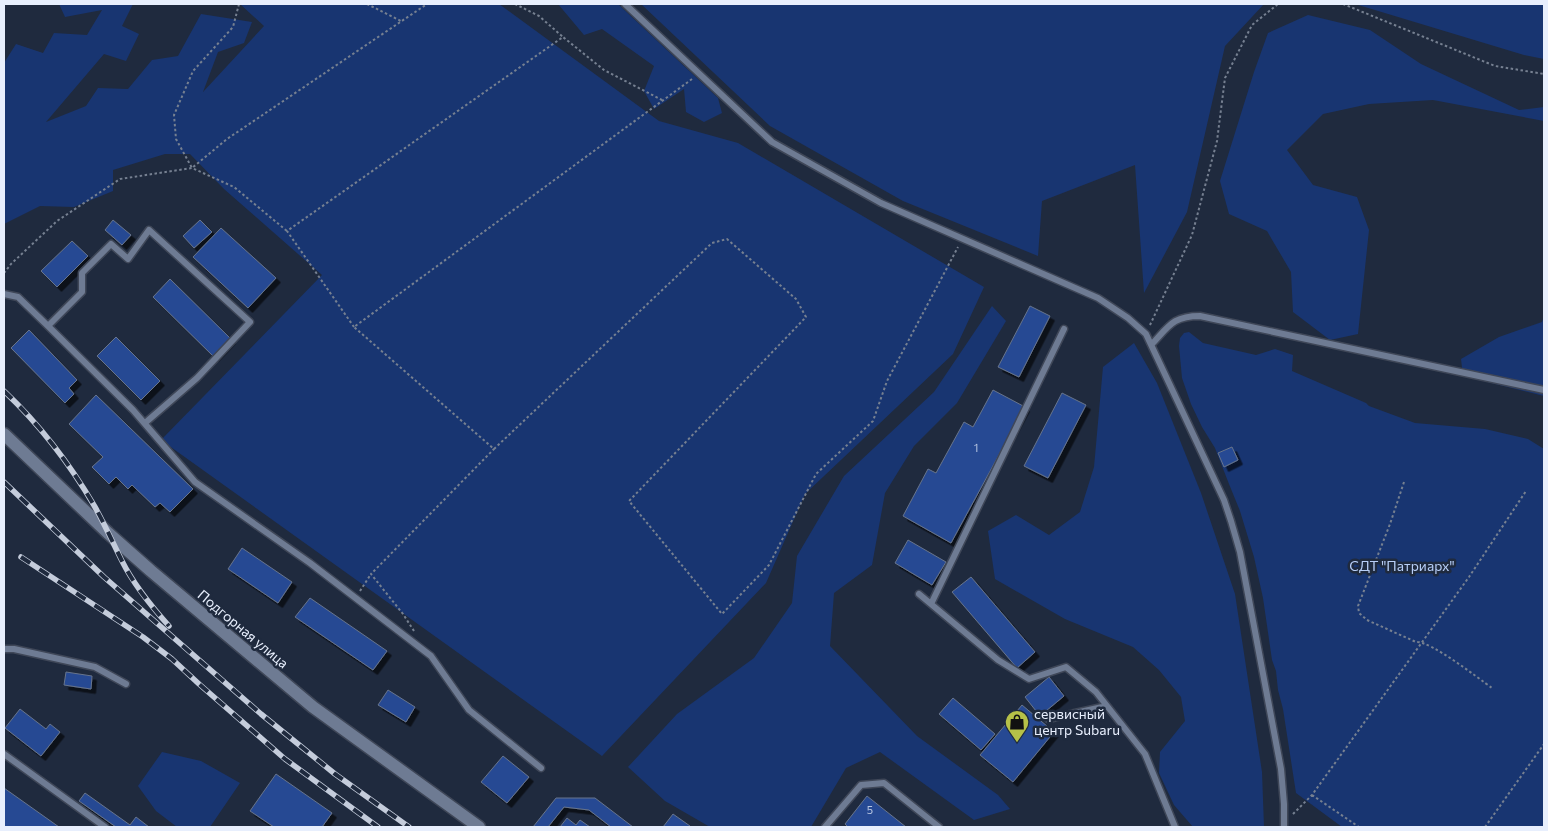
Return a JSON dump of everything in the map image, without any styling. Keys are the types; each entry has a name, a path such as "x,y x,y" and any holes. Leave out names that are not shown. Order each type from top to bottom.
{"street":[{"name":"Подгорная улица","path":"4,434 136,558 313,707 479,827"}],"lane":[{"path":"625,4 772,142 881,203 1098,298 1128,318 1146,334 1224,500 1238,544 1281,769 1284,825"},
{"path":"48,326 82,292 82,273 111,244 128,259 148,230 250,322 197,378 145,423"},
{"path":"4,294 18,297 48,326 133,410 195,482 310,562 430,656 469,710 541,768"},
{"path":"1152,344 1175,321 1185,316 1200,316 1544,390"},
{"path":"932,604 1064,329"},
{"path":"919,594 998,660 1029,679 1066,667 1096,692 1145,754 1175,827"},
{"path":"4,648 95,667 126,684"},
{"path":"1048,720 1107,706"},
{"path":"4,754 105,827"},
{"path":"825,827 861,785 884,783 939,827"}],"path":[{"path":"239,4 233,27 193,71 174,114 176,139 192,168 234,187 287,231 354,327 494,449"},
{"path":"367,4 401,21"},
{"path":"4,272 57,221 120,179 192,168 227,140 427,4"},
{"path":"515,4 540,16 604,70 663,101"},
{"path":"1146,334 1192,235 1217,141 1225,78 1252,25 1278,4"},
{"path":"1343,4 1495,66 1544,74"},
{"path":"287,231 564,37"},
{"path":"354,327 700,73"},
{"path":"356,598 371,574 494,449 712,243 727,240 796,299 806,317 630,501 722,614 769,565 816,474 873,421 887,380 963,238"},
{"path":"1404,482 1358,606 1358,613 1367,620 1416,642 1422,642 1492,688"},
{"path":"1284,825 1312,795 1469,577 1526,491"},
{"path":"371,574 417,635"},
{"path":"1485,827 1544,744"},
{"path":"1312,795 1359,827"}],"green space":[{"path":"59,4 133,4 122,26 139,34 126,61 104,54 46,122 86,106 98,88 128,89 152,60 178,56 201,14 252,22 244,43 218,52 203,92 264,26 240,4 499,4 659,121 738,143 984,287 953,354 805,494 766,583 602,756 161,440 322,275 224,189 190,154 165,154 113,170 113,191 74,207 40,206 4,224 4,63 16,44 43,53 54,33 87,35 102,10 65,17"},
{"path":"558,4 618,4 718,98 722,113 704,122 686,112 684,89 654,109 644,91 654,66 602,29 584,35"},
{"path":"641,4 1264,4 1225,46 1187,212 1144,293 1135,165 1042,201 1038,256 903,201 770,126"},
{"path":"1355,4 1544,4 1544,59 1524,55"},
{"path":"1308,15 1370,30 1421,64 1519,110 1544,107 1544,121 1433,100 1369,104 1323,114 1287,150 1313,185 1357,197 1369,230 1358,334 1330,340 1293,312 1291,272 1267,231 1229,214 1220,181 1268,33"},
{"path":"992,306 1006,321 957,403 914,446 885,493 872,565 834,593 830,646 917,736 998,795 1010,809 974,820 880,752 846,768 811,827 710,827 665,801 628,767 677,714 754,658 792,603 797,556 844,476 934,392"},
{"path":"1544,316 1544,396 1463,376 1461,359 1499,337 1542,322"},
{"name":"СДТ \"Патриарх\"","path":"1189,332 1203,343 1256,355 1275,349 1293,355 1292,371 1369,406 1415,423 1485,429 1528,439 1544,449 1544,827 1342,827 1296,793 1283,709 1272,660 1263,598 1254,557 1240,511 1215,448 1191,404 1182,378 1180,338 1184,333"},
{"path":"1134,343 1157,383 1201,493 1235,594 1262,772 1264,827 1193,827 1174,805 1159,773 1160,752 1185,721 1181,697 1159,670 1133,647 1065,619 995,579 988,531 1016,515 1049,535 1080,512 1094,467 1103,367"},
{"path":"162,752 201,761 240,783 210,827 177,827 156,811 138,786"}],"building":[{"path":"113,220 131,235 122,245 105,230"},
{"path":"200,220 212,232 194,248 183,236"},
{"path":"221,228 276,278 248,308 193,257"},
{"path":"72,241 88,256 57,287 41,271"},
{"path":"170,279 231,339 214,357 153,297"},
{"path":"1030,306 1050,316 1019,377 998,367"},
{"path":"29,330 77,380 69,388 74,394 65,403 11,348"},
{"path":"116,337 160,381 141,400 97,356"},
{"path":"993,390 1025,407 951,543 903,516 928,469 936,473 964,422 973,427"},
{"path":"1062,393 1086,405 1048,478 1024,466"},
{"path":"96,395 193,489 170,512 160,503 155,507 132,485 128,489 116,477 109,484 92,467 103,457 69,424"},
{"path":"1232,447 1238,460 1224,467 1218,453"},
{"path":"908,540 946,562 932,585 895,563"},
{"path":"242,548 292,582 278,603 228,569"},
{"path":"971,577 1035,652 1017,668 952,592"},
{"path":"310,598 387,651 373,670 295,617"},
{"path":"66,672 92,676 91,689 64,685"},
{"path":"1049,677 1064,696 1040,716 1025,697"},
{"path":"388,690 415,707 406,722 378,705"},
{"path":"953,698 995,734 981,750 939,714"},
{"name":"сервисный центр Subaru","path":"1022,705 1054,732 1013,782 980,755"},
{"path":"20,709 46,729 50,724 60,732 41,756 5,728"},
{"path":"503,756 529,777 507,803 481,782"},
{"path":"276,774 332,813 322,827 274,827 250,811"},
{"path":"4,788 59,827 4,827"},
{"path":"85,793 130,825 136,817 149,827 116,827 79,801"},
{"path":"867,796 906,827 848,827 845,824"},
{"path":"556,798 595,798 633,827 611,827 589,810 564,807 548,827 533,827"},
{"path":"673,814 690,826 663,827"},
{"path":"567,818 576,825 580,820 590,827 560,827"}],"railway":[{"path":"4,391 30,417 65,460 95,507 132,578 149,603 169,626"},
{"path":"4,482 104,577 261,714 335,774 409,827"},
{"path":"21,557 143,637 172,659 285,759 378,827"}],"place":[{"name":"сервисный центр Subaru","path":"1017,743"}]}
